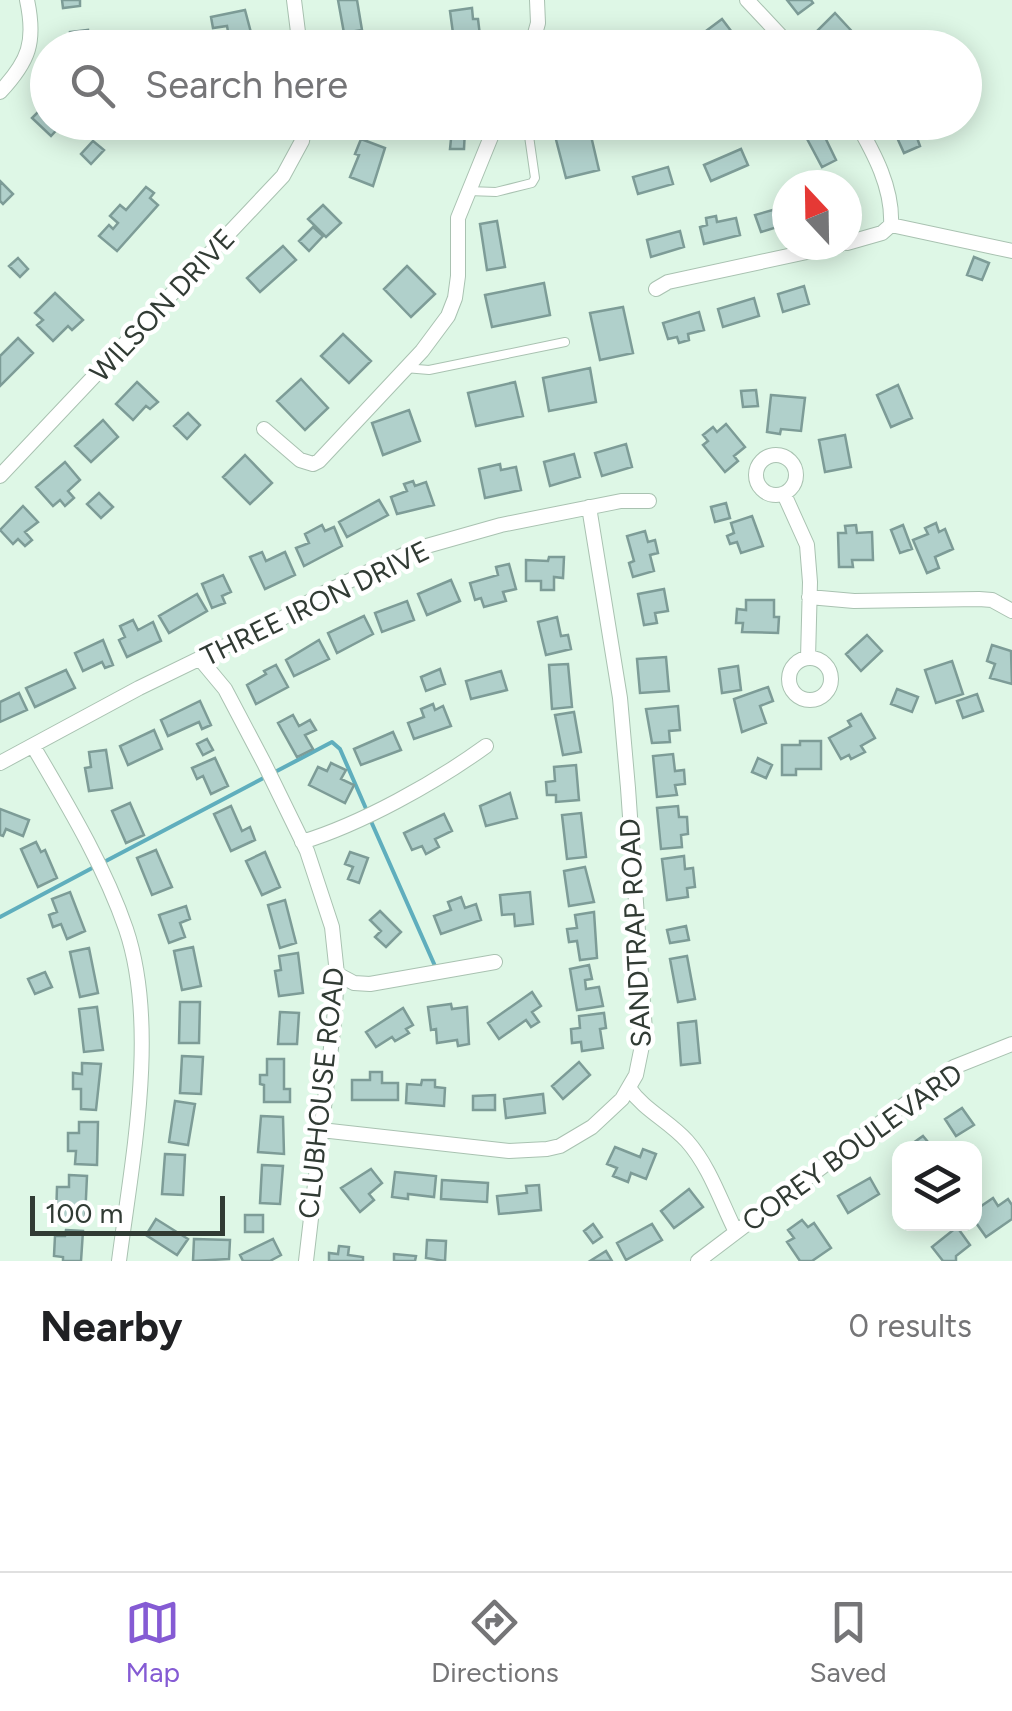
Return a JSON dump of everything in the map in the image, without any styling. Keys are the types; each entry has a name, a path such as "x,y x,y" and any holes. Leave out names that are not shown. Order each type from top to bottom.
{"street":[{"path":"27,0 31,30"},
{"path":"294,0 298,30"},
{"path":"536,0 536,30"},
{"path":"747,0 775,30"},
{"path":"0,92 23,66 30,46"},
{"name":"WILSON DRIVE","path":"0,476 283,176 302,140"},
{"path":"264,429 300,460 312,464 319,461 440,329 455,298 458,218 490,140"},
{"path":"862,239 882,233 891,225 891,206 879,166 865,140"},
{"path":"891,225 1012,251"},
{"path":"656,288 772,259"},
{"path":"784,494 807,545 808,658"},
{"name":"THREE IRON DRIVE","path":"0,763 416,549 487,528 622,501 649,501"},
{"name":"SANDTRAP ROAD","path":"320,1130 509,1151 548,1149 582,1134 629,1088 644,1047 644,998 620,698 589,507"},
{"path":"808,597 854,601 979,599 992,600 1012,611"},
{"name":"CLUBHOUSE ROAD","path":"200,659 225,690 302,842 328,910 338,974 306,1261"},
{"path":"33,746 108,886 127,931 135,966 141,1060 118,1261"},
{"path":"302,842 358,820 455,768 486,746"},
{"path":"338,974 370,984 495,962"},
{"name":"COREY BOULEVARD","path":"698,1261 954,1067 1012,1044"},
{"path":"629,1088 637,1100 671,1125 701,1158 736,1232"}],"lane":[{"path":"468,191 496,192 532,183 535,178 530,140"},
{"path":"405,368 429,370 565,342"}],"building":[{"path":"62,0 80,0 80,6 63,8"},
{"path":"338,0 357,0 362,30 343,30"},
{"path":"787,0 811,0 813,3 798,14"},
{"path":"472,8 479,30 453,30 450,11"},
{"path":"245,10 250,30 213,28 211,17"},
{"path":"835,13 851,30 818,30"},
{"path":"722,19 730,30 707,30"},
{"path":"361,140 385,148 373,186 350,177 359,155 355,154"},
{"path":"451,140 464,140 464,149 450,149"},
{"path":"556,140 592,140 599,170 566,178"},
{"path":"808,140 826,140 836,160 822,167"},
{"path":"898,140 918,140 920,146 904,153"},
{"path":"93,141 104,150 91,164 81,154"},
{"path":"741,149 748,165 711,181 704,165"},
{"path":"668,167 673,184 638,194 633,177"},
{"path":"0,181 13,194 3,204 0,201"},
{"path":"146,187 154,193 150,198 158,205 117,251 99,236 109,225 113,229 118,223 110,216 120,205 126,210"},
{"path":"323,205 341,223 326,237 308,219"},
{"path":"772,210 772,229 761,232 755,215"},
{"path":"716,216 717,222 736,218 740,235 704,244 700,227 707,225 706,218"},
{"path":"497,221 505,267 487,270 480,224"},
{"path":"313,227 323,236 309,251 299,241"},
{"path":"680,231 684,247 651,257 647,240"},
{"path":"283,246 296,260 260,292 247,278"},
{"path":"974,257 989,263 982,280 967,275"},
{"path":"18,258 28,269 20,277 9,266"},
{"path":"407,266 435,294 411,317 384,289"},
{"path":"544,283 550,315 492,327 485,295"},
{"path":"804,286 809,304 783,312 778,294"},
{"path":"55,293 83,320 72,330 68,326 53,341 37,325 43,320 35,313"},
{"path":"754,298 759,316 723,327 718,309"},
{"path":"623,307 633,353 600,360 590,313"},
{"path":"699,312 704,330 688,334 689,340 679,343 677,337 668,339 663,323"},
{"path":"343,334 371,361 349,383 321,356"},
{"path":"18,338 33,353 0,386 0,356"},
{"path":"590,368 596,402 549,411 543,378"},
{"path":"301,379 328,408 305,430 277,401"},
{"path":"137,382 158,402 150,409 146,406 133,420 116,404"},
{"path":"515,382 523,416 476,426 468,393"},
{"path":"898,385 912,418 891,427 877,395"},
{"path":"756,390 758,406 743,407 741,391"},
{"path":"771,395 805,398 801,431 767,432"},
{"path":"409,410 420,441 383,455 372,423"},
{"path":"188,413 200,425 187,439 174,426"},
{"path":"103,420 118,437 91,462 75,446"},
{"path":"726,424 745,447 734,456 738,461 725,472 703,445 708,441 703,435 713,427 717,432"},
{"path":"845,435 851,467 825,472 819,440"},
{"path":"626,444 632,467 602,476 595,453"},
{"path":"574,454 580,477 550,486 544,462"},
{"path":"245,455 272,483 250,504 223,477"},
{"path":"65,462 80,480 68,491 74,498 65,506 60,500 53,506 36,487"},
{"path":"500,464 501,470 516,467 521,490 485,498 479,469"},
{"path":"413,481 415,486 426,482 434,505 397,514 391,497 407,491 404,484"},
{"path":"99,493 113,507 101,518 87,504"},
{"path":"379,500 388,515 347,537 339,522"},
{"path":"726,503 730,518 715,522 711,507"},
{"path":"23,506 38,522 25,532 32,540 25,546 18,539 13,544 0,530"},
{"path":"752,516 763,546 741,553 737,542 730,544 727,536 734,533 731,523"},
{"path":"936,523 939,532 945,529 953,549 935,557 939,568 927,573 913,540 928,534 925,528"},
{"path":"322,525 325,531 334,527 342,546 304,566 296,548 309,543 305,534"},
{"path":"856,525 857,533 872,532 873,560 852,560 853,567 839,567 838,533 846,533 845,526"},
{"path":"903,525 912,549 900,553 891,530"},
{"path":"645,531 648,542 655,540 658,553 650,555 654,571 633,577 629,563 634,561 627,536"},
{"path":"262,552 266,561 285,552 295,575 265,589 250,557"},
{"path":"549,557 564,557 563,578 554,577 554,590 541,590 541,581 526,581 526,560 548,561"},
{"path":"509,564 516,589 503,592 506,601 484,607 481,598 475,600 470,583 498,575 496,567"},
{"path":"223,575 231,592 222,596 225,603 212,608 202,584"},
{"path":"451,580 460,601 427,615 418,594"},
{"path":"664,589 668,611 655,613 657,623 644,625 638,594"},
{"path":"197,594 207,611 169,633 159,616"},
{"path":"746,600 774,600 778,633 742,632 743,623 736,623 737,609 746,610"},
{"path":"407,601 414,620 382,632 375,613"},
{"path":"364,616 373,634 337,653 328,633"},
{"path":"557,617 561,636 568,635 571,649 546,655 538,622"},
{"path":"133,620 138,630 153,622 161,641 127,657 119,640 125,637 120,626"},
{"path":"867,635 882,651 861,671 846,654"},
{"path":"103,640 113,665 105,668 102,662 83,671 75,653"},
{"path":"319,640 329,659 294,676 286,660"},
{"path":"992,645 1011,651 1012,684 990,678 995,664 987,661"},
{"path":"666,657 669,691 640,693 637,659"},
{"path":"952,661 963,694 936,703 925,670"},
{"path":"568,664 572,707 552,709 549,665"},
{"path":"276,665 288,687 256,704 247,685"},
{"path":"738,666 741,690 722,693 719,669"},
{"path":"440,669 445,684 426,691 421,677"},
{"path":"66,670 75,688 35,707 26,688"},
{"path":"501,671 507,690 471,699 466,681"},
{"path":"768,687 773,701 760,706 766,723 742,732 734,699"},
{"path":"897,689 918,697 912,712 891,704"},
{"path":"19,693 27,710 0,722 0,702"},
{"path":"977,694 983,711 963,718 957,701"},
{"path":"200,701 211,725 202,729 199,722 168,736 161,720"},
{"path":"433,704 435,710 443,706 451,726 414,739 408,723 424,717 421,709"},
{"path":"678,706 680,730 669,731 670,742 652,743 646,709"},
{"path":"574,712 581,752 563,755 555,715"},
{"path":"861,714 875,738 861,746 865,752 841,759 829,738 851,726 848,721"},
{"path":"293,715 299,726 310,720 316,730 305,735 313,749 297,757 278,723"},
{"path":"154,730 162,749 128,765 120,746"},
{"path":"393,732 401,750 361,765 354,749"},
{"path":"207,739 213,750 203,755 197,744"},
{"path":"800,741 821,741 821,769 796,769 796,775 782,775 782,745 800,745"},
{"path":"106,750 112,788 89,791 85,768 91,767 89,752"},
{"path":"673,754 675,771 684,770 685,784 675,785 677,795 657,797 653,756"},
{"path":"215,758 228,786 211,794 203,776 197,779 192,768"},
{"path":"758,758 772,765 766,778 752,772"},
{"path":"331,763 346,770 341,779 354,785 345,803 309,785 318,767 327,771"},
{"path":"576,765 579,800 556,802 556,795 547,795 546,782 555,781 554,767"},
{"path":"510,793 517,818 486,826 480,806"},
{"path":"130,803 144,835 126,843 112,811"},
{"path":"231,806 242,831 250,827 255,840 231,851 214,814"},
{"path":"678,806 679,817 687,817 688,834 681,835 682,847 661,849 657,808"},
{"path":"0,809 29,820 23,836 6,829 0,835"},
{"path":"581,813 586,857 567,859 562,815"},
{"path":"444,814 452,831 435,839 439,847 426,854 422,846 412,850 404,833"},
{"path":"36,842 41,852 45,850 57,878 38,887 21,849"},
{"path":"156,850 172,887 152,895 137,858"},
{"path":"265,852 280,887 262,895 246,861"},
{"path":"350,852 368,858 359,883 348,879 353,867 345,864"},
{"path":"684,856 685,869 693,868 695,887 687,888 688,897 667,900 662,859"},
{"path":"585,867 594,902 569,906 564,871"},
{"path":"70,892 85,931 67,939 61,924 53,927 49,915 57,912 52,899"},
{"path":"530,892 533,924 515,926 514,914 502,915 500,895"},
{"path":"461,897 465,908 476,904 481,920 441,934 434,916 451,910 448,902"},
{"path":"285,900 296,943 280,948 268,905"},
{"path":"186,906 190,919 180,923 185,937 169,943 159,915"},
{"path":"380,911 401,932 386,947 375,937 381,931 370,920"},
{"path":"594,912 597,958 580,960 577,941 569,942 567,929 577,928 575,915"},
{"path":"686,926 689,940 670,943 667,930"},
{"path":"193,947 201,986 182,990 174,951"},
{"path":"89,948 98,993 80,997 70,952"},
{"path":"298,953 303,993 279,996 275,971 281,970 279,956"},
{"path":"687,956 695,999 678,1002 670,959"},
{"path":"589,965 592,979 585,980 586,989 599,987 603,1006 577,1010 570,969"},
{"path":"45,972 52,987 35,994 28,979"},
{"path":"532,992 541,1006 532,1012 539,1022 531,1027 526,1020 499,1039 488,1023"},
{"path":"180,1002 200,1002 199,1043 179,1043"},
{"path":"451,1004 452,1009 467,1007 469,1044 458,1046 457,1040 437,1043 436,1029 431,1030 428,1007"},
{"path":"97,1007 103,1050 84,1052 79,1009"},
{"path":"403,1008 413,1025 406,1029 409,1033 376,1047 366,1032"},
{"path":"280,1012 299,1013 297,1044 278,1044"},
{"path":"604,1013 606,1028 600,1029 603,1048 582,1051 581,1042 572,1043 571,1029 580,1028 579,1016"},
{"path":"696,1021 700,1063 681,1065 678,1023"},
{"path":"182,1056 203,1057 201,1094 180,1093"},
{"path":"267,1059 284,1059 284,1089 290,1089 290,1102 264,1102 260,1075 267,1075"},
{"path":"579,1062 590,1075 563,1099 552,1086"},
{"path":"82,1063 101,1064 96,1110 81,1109 81,1089 73,1089 73,1073 82,1074"},
{"path":"370,1072 382,1072 382,1083 398,1083 398,1100 352,1100 352,1080 370,1080"},
{"path":"422,1080 435,1080 435,1087 445,1088 444,1106 406,1103 407,1084 421,1085"},
{"path":"543,1094 545,1113 506,1118 504,1099"},
{"path":"495,1095 495,1110 473,1110 473,1096"},
{"path":"175,1101 195,1104 188,1145 169,1142"},
{"path":"962,1108 974,1125 956,1136 945,1119"},
{"path":"261,1116 283,1117 284,1154 258,1152"},
{"path":"79,1122 98,1122 97,1165 75,1164 76,1151 68,1151 68,1133 79,1133"},
{"path":"615,1147 640,1157 643,1149 656,1154 646,1179 631,1173 628,1182 613,1176 617,1168 607,1164"},
{"path":"165,1154 185,1155 183,1195 162,1194"},
{"path":"262,1165 283,1166 280,1204 260,1203"},
{"path":"371,1169 382,1183 369,1194 374,1200 360,1212 341,1188"},
{"path":"395,1172 436,1176 434,1197 392,1197"},
{"path":"69,1175 87,1176 85,1219 56,1218 57,1187 69,1187"},
{"path":"870,1178 879,1194 848,1213 838,1196"},
{"path":"442,1180 488,1183 487,1202 441,1199"},
{"path":"539,1185 541,1210 499,1214 497,1196 527,1193 526,1186"},
{"path":"689,1189 703,1207 674,1228 661,1211"},
{"path":"993,1198 998,1206 1008,1199 1012,1219 986,1237 982,1231 982,1206"},
{"path":"245,1215 263,1215 263,1232 245,1232"},
{"path":"156,1219 188,1239 177,1255 146,1235"},
{"path":"802,1220 808,1227 814,1223 831,1248 812,1261 800,1261 787,1242 794,1238 788,1230"},
{"path":"593,1224 602,1237 593,1243 584,1231"},
{"path":"652,1224 662,1240 626,1260 617,1243"},
{"path":"66,1230 83,1231 81,1261 63,1261 63,1257 54,1256 55,1236 65,1236"},
{"path":"952,1231 960,1231 970,1245 956,1256 956,1261 943,1261 932,1247"},
{"path":"194,1239 230,1240 229,1259 193,1261"},
{"path":"273,1239 281,1255 270,1261 243,1261 240,1255"},
{"path":"427,1240 446,1241 445,1261 426,1258"},
{"path":"339,1246 349,1247 348,1255 363,1257 363,1261 329,1261 329,1253 338,1254"},
{"path":"606,1251 612,1261 590,1261"},
{"path":"394,1254 416,1256 415,1261 394,1261"}],"waterway":[{"path":"104,862 332,742 340,749 367,811"},
{"path":"370,819 435,966"},
{"path":"0,917 96,866"}]}
